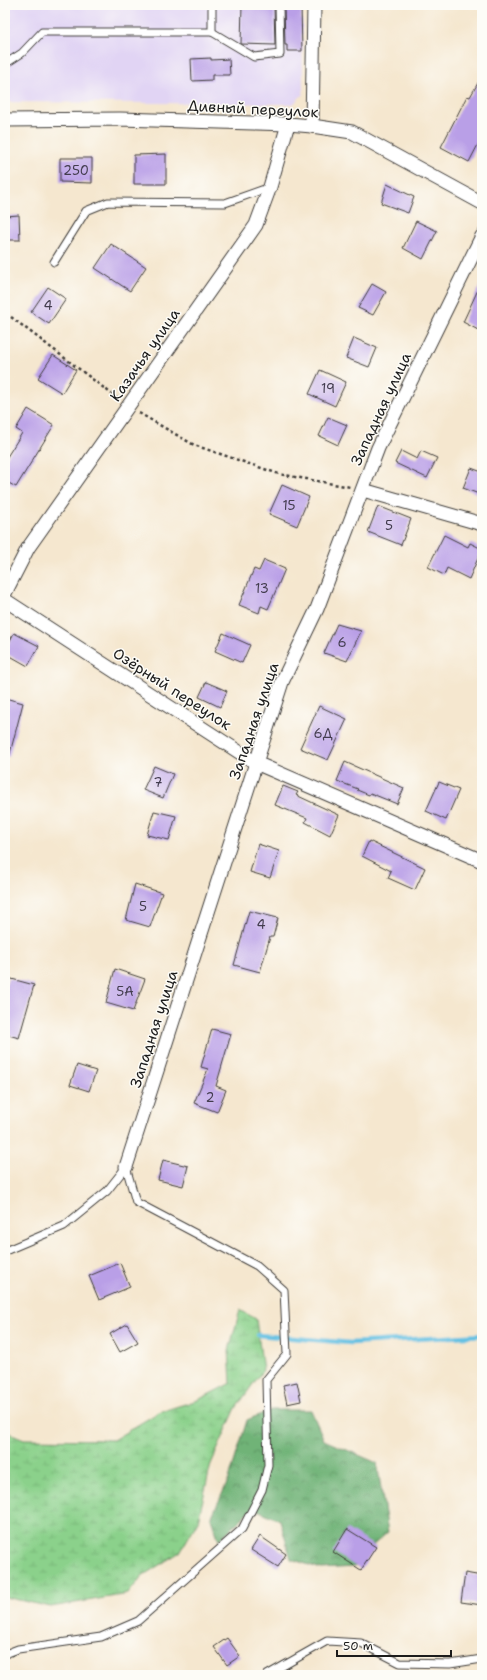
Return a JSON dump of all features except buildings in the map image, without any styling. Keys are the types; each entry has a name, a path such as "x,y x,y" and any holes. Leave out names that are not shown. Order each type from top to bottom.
{"street":[{"path":"312,126 314,5"},
{"name":"Дивный переулок","path":"5,120 120,119 288,124 352,132 482,203"},
{"name":"Казачья улица","path":"5,593 28,548 256,225 270,186 288,124"},
{"name":"Западная улица","path":"126,1166 282,682 317,609 378,448 482,236"},
{"path":"363,490 482,524"},
{"name":"Озёрный переулок","path":"5,600 256,764 482,861"}],"lane":[{"path":"212,5 212,32"},
{"path":"5,64 22,53 42,32 212,32 254,57 280,54 279,5"},
{"path":"54,262 86,211 108,202 225,203 270,186"},
{"path":"5,1251 64,1226 107,1191 126,1166"},
{"path":"5,1654 18,1649 101,1637 138,1621 242,1529 262,1490 268,1465 266,1380 287,1354 284,1290 257,1266 136,1202 126,1166"},
{"path":"267,1675 327,1641 361,1643 400,1663 450,1664 482,1659"}],"path":[{"path":"5,317 10,317 128,406 194,444 279,474 363,490"}],"shaded area":[{"path":"5,5 302,5 303,94 293,104 5,102"}],"green space":[{"path":"240,1310 256,1319 263,1370 236,1408 211,1464 198,1521 180,1552 142,1576 128,1594 51,1607 5,1597 5,1431 24,1439 113,1440 159,1412 198,1400 231,1383 229,1350"},
{"path":"271,1410 311,1410 324,1440 377,1463 388,1532 370,1548 355,1567 321,1569 291,1559 280,1520 253,1508 219,1540 211,1518 229,1479 247,1420"}],"waterway":[{"path":"258,1335 351,1343 482,1335"}]}
